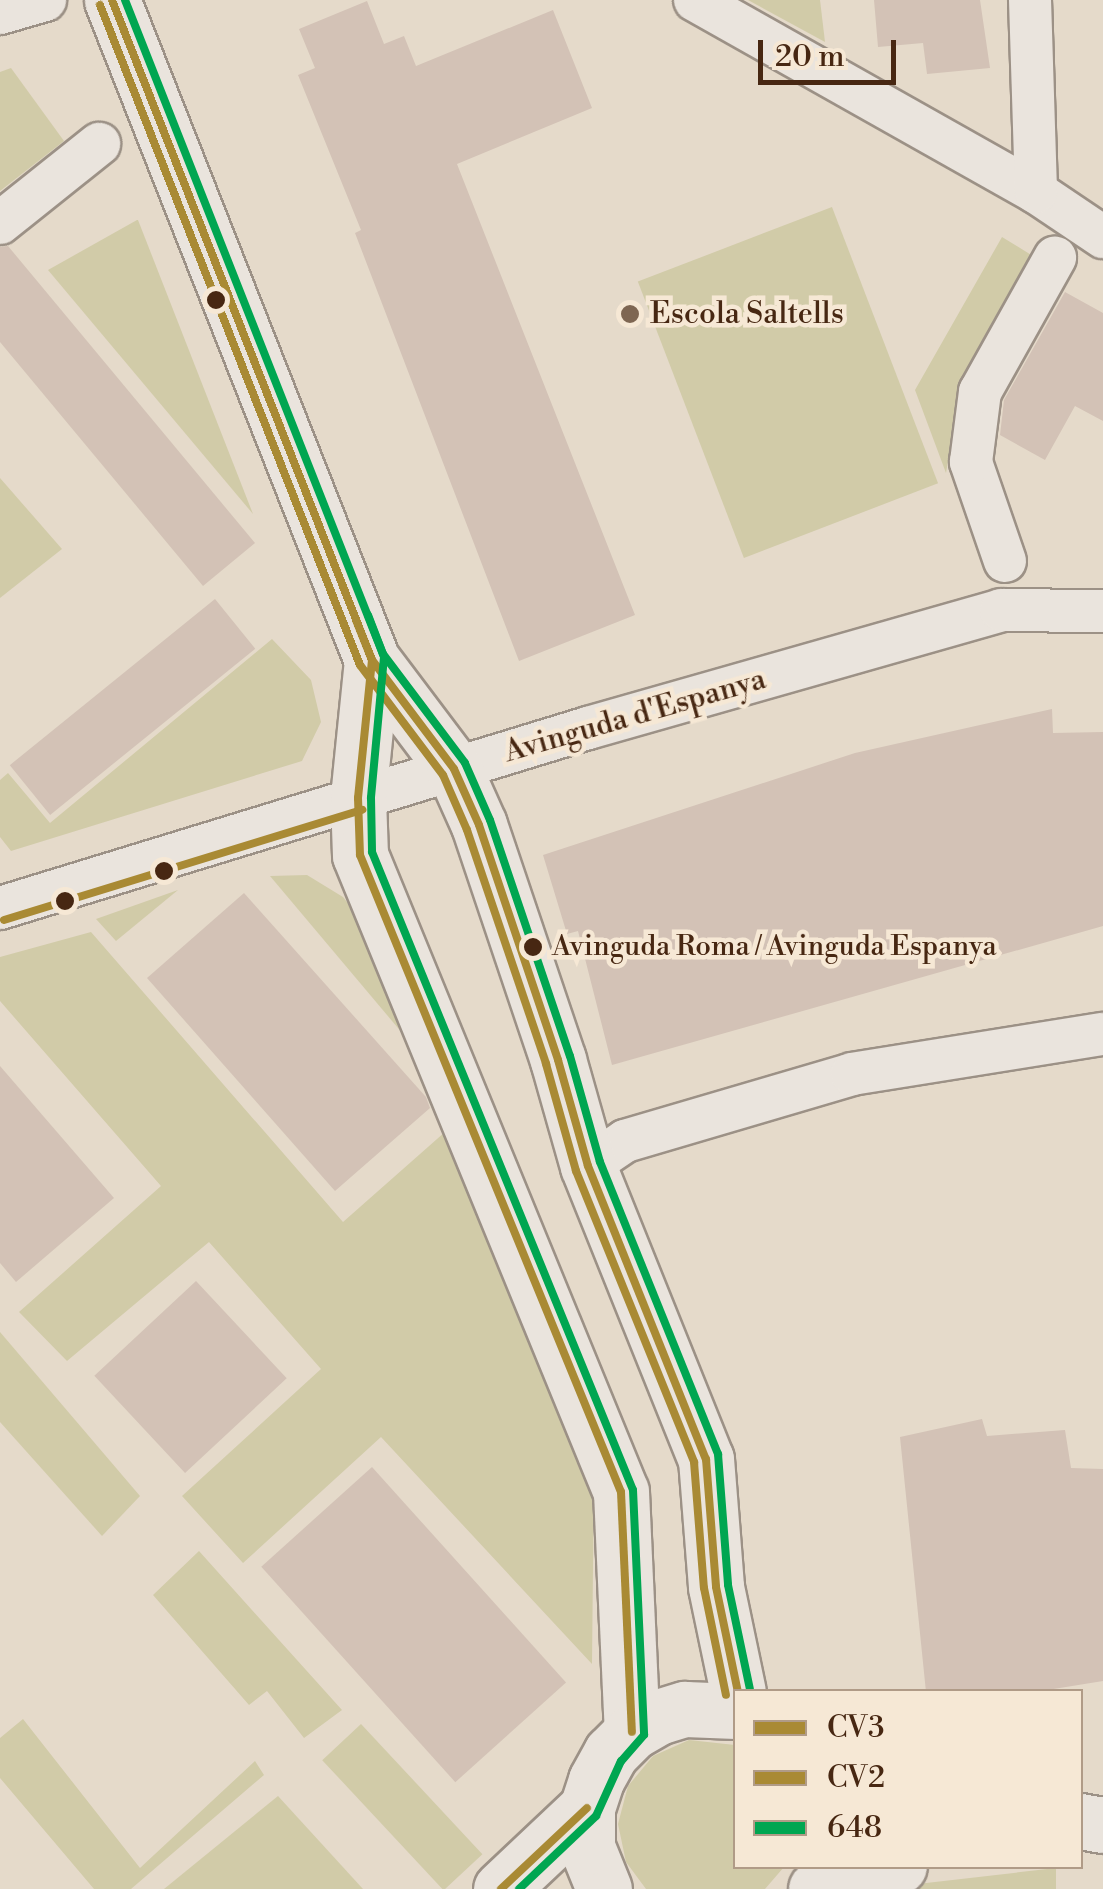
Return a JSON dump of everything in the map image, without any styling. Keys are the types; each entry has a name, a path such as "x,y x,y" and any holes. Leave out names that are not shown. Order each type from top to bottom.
{"street":[{"path":"0,13 45,0"},
{"path":"112,0 372,660 454,769 506,904 588,1166 706,1459 716,1588 737,1689"},
{"path":"695,0 1036,192 1103,237"},
{"path":"1030,0 1036,192"},
{"path":"0,223 100,144"},
{"path":"1005,560 971,462 980,392 1054,258"},
{"name":"Avinguda d'Espanya","path":"0,908 454,769 1001,610 1103,610"},
{"path":"372,660 358,798 360,855 621,1492 632,1732"},
{"path":"588,1166 625,1142 852,1074 1103,1034"},
{"path":"604,1889 587,1847 588,1808 596,1780 611,1753 632,1732 658,1717 685,1708 733,1710"},
{"path":"501,1889 588,1808"},
{"path":"816,1889 888,1869"}],"shaded area":[{"path":"748,0 820,0 825,42"},
{"path":"11,68 64,141 0,191 0,72"},
{"path":"832,207 938,483 744,558 638,282"},
{"path":"138,220 253,514 48,270"},
{"path":"1002,237 1046,264 956,415 946,473 915,390"},
{"path":"0,478 62,549 0,598"},
{"path":"272,639 311,680 321,722 302,761 11,851 0,837 0,780 8,773 50,823"},
{"path":"307,875 343,897 371,932 403,1034 270,876"},
{"path":"178,890 116,941 96,919"},
{"path":"91,932 343,1222 454,1124 594,1472 592,1664 381,1437 243,1563 182,1496 321,1369 209,1242 67,1361 19,1312 161,1186 0,1001 0,957"},
{"path":"0,1332 140,1496 102,1536 0,1422"},
{"path":"199,1551 342,1710 304,1738 267,1691 249,1705 153,1595"},
{"path":"23,1719 140,1868 255,1761 264,1775 131,1889 94,1889 0,1778 0,1738"},
{"path":"361,1724 482,1854 442,1889 322,1760"},
{"path":"689,1740 733,1745 733,1869 782,1869 765,1889 646,1889 626,1862 618,1824 628,1786 653,1756"},
{"path":"278,1796 363,1889 164,1889"},
{"path":"1056,1869 1056,1889 895,1889"}],"building":[{"path":"874,0 980,0 990,68 927,74 923,43 878,47"},
{"path":"367,1 384,44 404,36 416,66 553,10 592,108 457,164 635,615 519,661 355,233 361,230 298,75 315,68 299,29"},
{"path":"8,246 255,543 203,586 0,342 0,247"},
{"path":"1065,292 1103,313 1103,421 1075,406 1045,460 1000,435 1004,400"},
{"path":"215,599 255,649 50,815 10,765"},
{"path":"1052,709 1053,733 1103,732 1103,926 612,1065 578,931 567,934 543,855 855,753"},
{"path":"244,893 426,1097 430,1108 335,1191 147,978"},
{"path":"0,1066 114,1198 16,1282 0,1263"},
{"path":"196,1281 287,1378 185,1473 94,1376"},
{"path":"982,1419 987,1436 1065,1430 1071,1468 1103,1469 1103,1681 1054,1689 926,1689 900,1437"},
{"path":"372,1467 566,1683 455,1782 261,1567"}],"transit line":[{"name":"CV3","path":"112,0 372,660 358,798 360,855 621,1492 632,1732"},
{"name":"648","path":"125,0 384,657 371,798 372,852 633,1490 644,1735 621,1761 596,1816 519,1889"},
{"name":"CV2","path":"100,5 360,665 443,775 467,830 546,1064 576,1171 694,1462 704,1588 726,1695"},
{"name":"648","path":"368,615 383,654 465,763 490,820 570,1056 600,1162 718,1454 728,1585 750,1689"},
{"name":"CV3","path":"356,620 372,660 454,769 479,825 558,1060 588,1166 706,1459 716,1587 737,1689"},
{"name":"CV2","path":"4,920 362,810"},
{"name":"CV3","path":"501,1889 587,1808"}],"place":[{"name":"Escola Saltells","path":"630,314"},
{"name":"Avinguda Roma / Avinguda Espanya","path":"533,947"}]}
